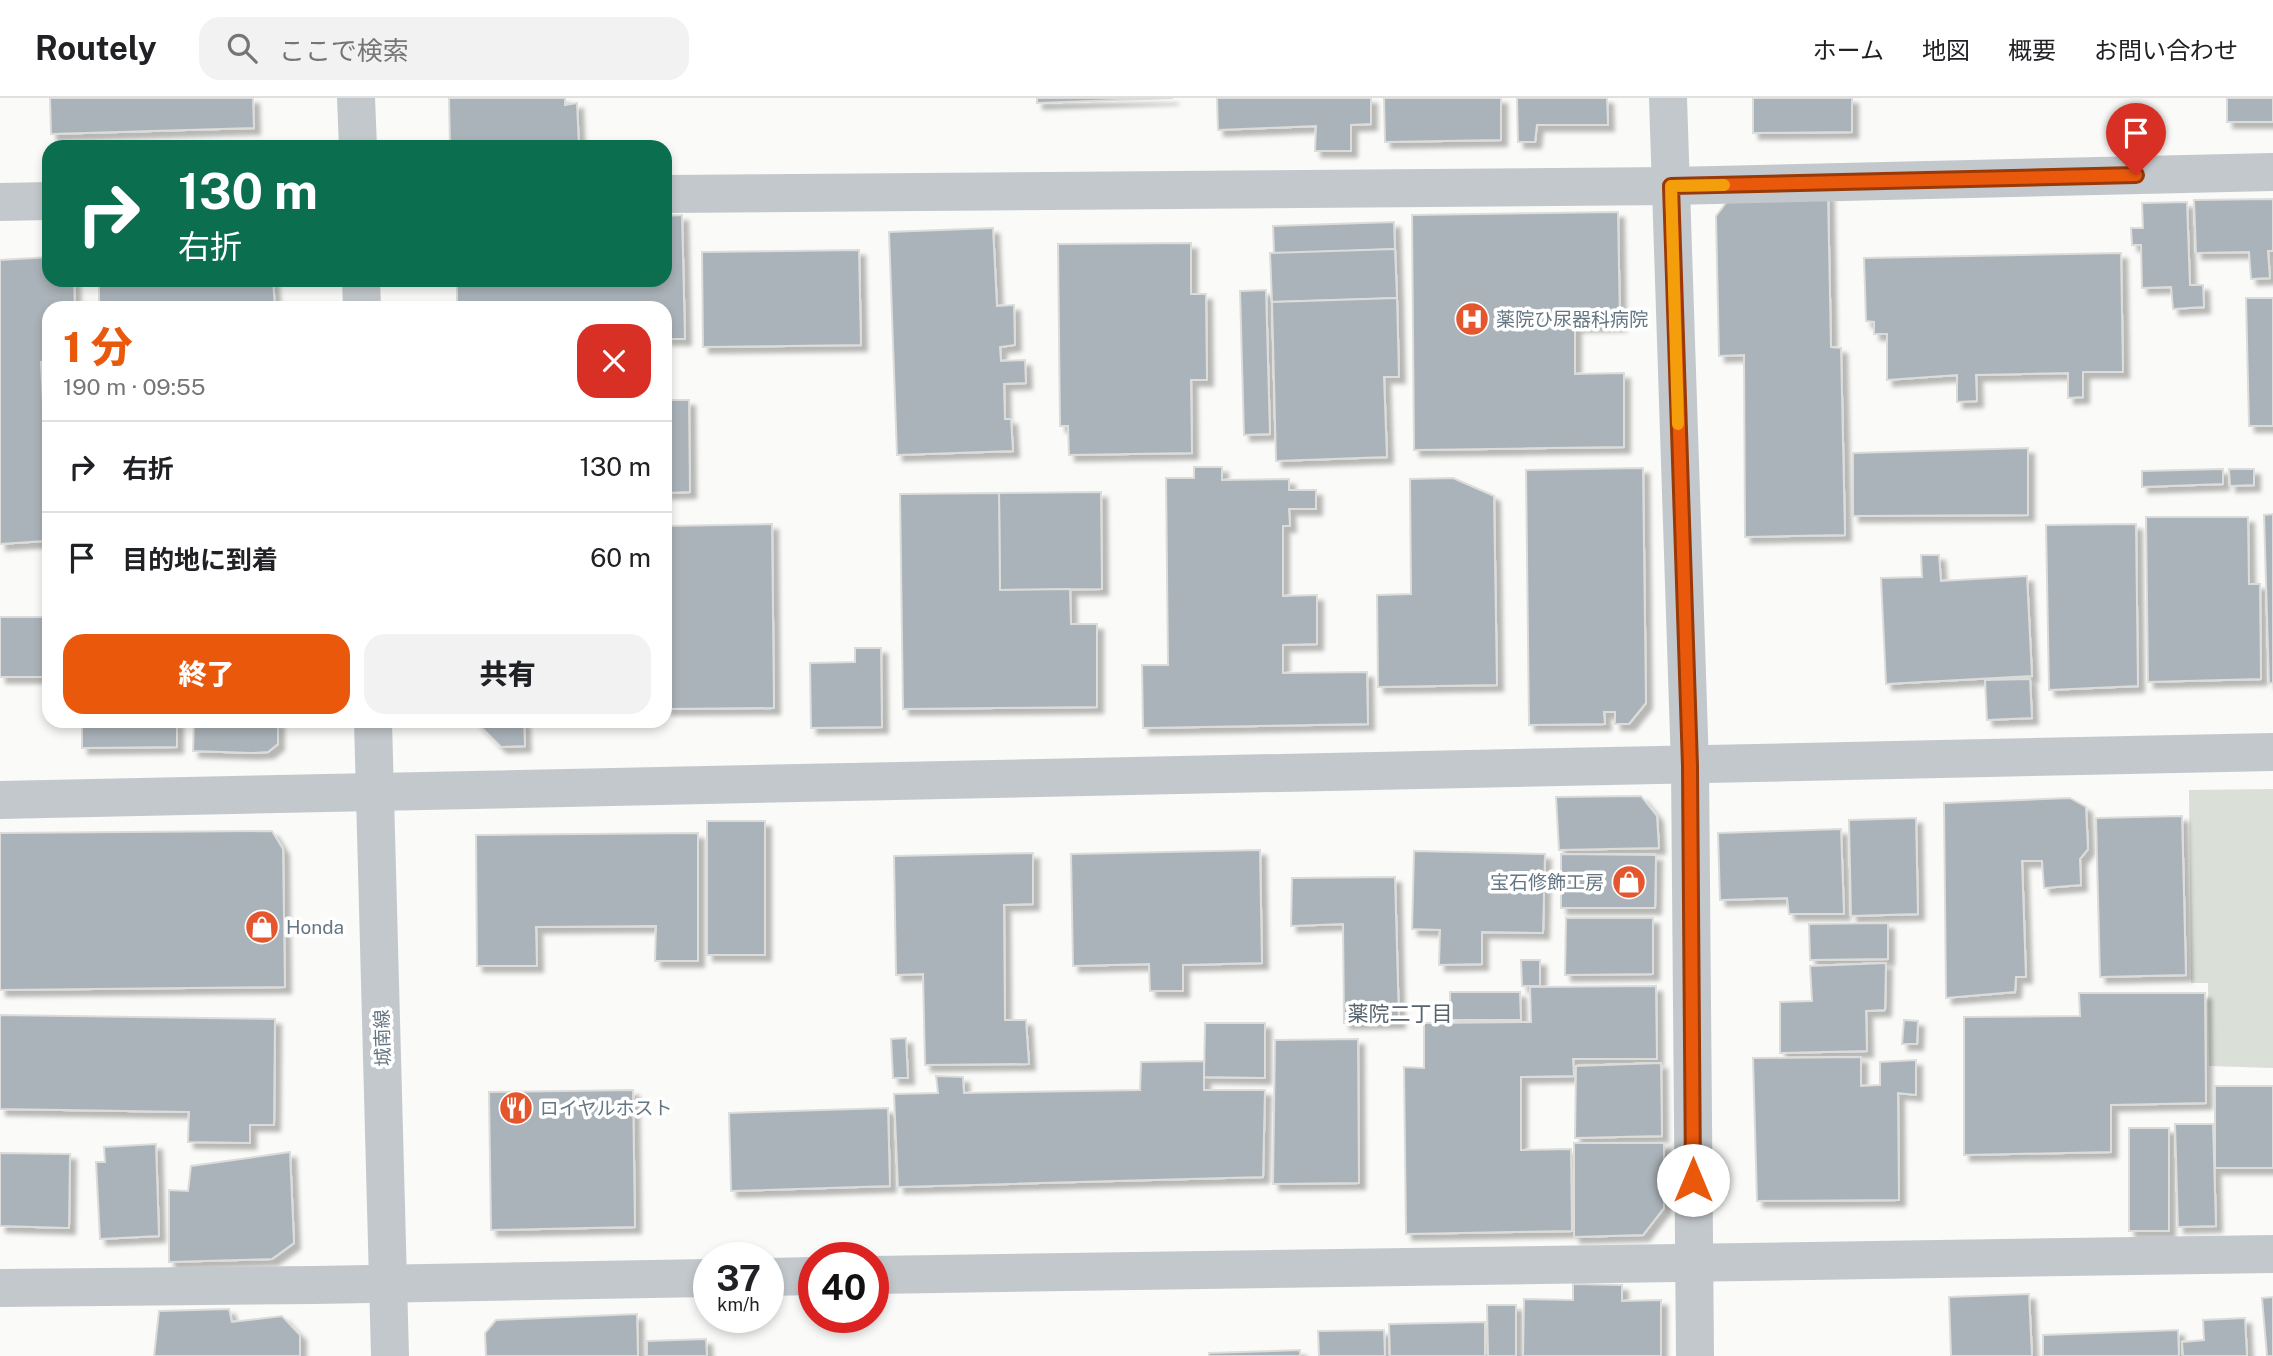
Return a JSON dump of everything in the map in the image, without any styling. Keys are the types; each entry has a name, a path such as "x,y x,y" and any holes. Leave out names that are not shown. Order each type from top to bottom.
{"street":[{"path":"356,98 358,140"},
{"path":"1668,98 1690,766 1695,1356"},
{"path":"672,194 1671,186 2273,172"},
{"path":"0,202 42,201"},
{"name":"城南線","path":"373,728 390,1356"},
{"path":"0,800 2273,752"},
{"path":"889,1275 2273,1255"},
{"path":"0,1288 693,1278"}],"shaded area":[{"path":"2273,789 2273,1068 2209,1066 2208,983 2191,983 2189,790"}],"building":[{"path":"50,98 253,98 254,128 51,134"},
{"path":"449,98 565,98 565,105 577,103 579,140 450,140"},
{"path":"1037,98 1173,98 1037,103"},
{"path":"1217,98 1371,98 1371,124 1351,125 1351,151 1315,151 1316,126 1218,130"},
{"path":"1384,98 1501,98 1501,140 1385,142"},
{"path":"1517,98 1607,98 1608,125 1537,125 1535,142 1518,142"},
{"path":"1753,98 1852,98 1852,132 1753,133"},
{"path":"2227,98 2273,98 2273,122 2227,122"},
{"path":"1828,194 1831,347 1841,348 1845,535 1745,537 1744,355 1719,356 1716,216 1729,199"},
{"path":"2273,199 2273,251 2268,251 2270,278 2251,279 2249,252 2196,253 2194,200"},
{"path":"2187,202 2190,285 2203,285 2204,307 2173,309 2171,287 2142,288 2141,245 2132,245 2131,228 2143,228 2142,203"},
{"path":"1618,212 1620,325 1575,326 1575,374 1624,373 1624,447 1414,450 1412,215"},
{"path":"682,215 685,339 672,339 672,301 457,301 457,287 672,287 672,216"},
{"path":"1394,222 1395,249 1274,254 1273,226"},
{"path":"993,228 997,306 1014,305 1015,345 1000,347 1001,361 1025,360 1026,383 1004,384 1005,419 1011,419 1013,451 897,455 889,232"},
{"path":"1191,243 1191,294 1206,294 1207,380 1191,380 1192,453 1069,455 1068,426 1060,426 1058,244"},
{"path":"1395,249 1397,298 1272,302 1270,253"},
{"path":"859,250 861,345 703,347 702,252"},
{"path":"2121,253 2123,372 2083,372 2083,397 2068,398 2068,373 1976,375 1977,401 1957,402 1957,375 1887,380 1887,334 1874,334 1874,322 1866,321 1864,258"},
{"path":"42,257 42,287 74,287 75,301 42,301 42,541 0,544 0,260"},
{"path":"99,287 274,287 274,301 99,301"},
{"path":"1266,290 1270,434 1244,435 1240,291"},
{"path":"1397,298 1399,377 1384,377 1387,457 1276,461 1272,302"},
{"path":"2246,298 2273,298 2273,426 2249,426"},
{"path":"672,400 689,400 690,492 672,493"},
{"path":"2028,448 2028,515 1853,516 1853,453"},
{"path":"1194,467 1222,467 1222,480 1289,479 1289,490 1316,490 1316,509 1289,509 1290,526 1283,526 1283,596 1317,595 1317,644 1283,645 1283,673 1367,672 1368,724 1143,728 1142,665 1168,665 1166,478 1194,478"},
{"path":"1643,468 1646,703 1629,724 1615,724 1615,712 1604,712 1605,724 1529,725 1526,470"},
{"path":"2223,469 2223,484 2142,487 2142,471"},
{"path":"2229,469 2254,469 2254,485 2230,486"},
{"path":"1453,478 1494,496 1497,685 1378,687 1377,595 1411,594 1410,479"},
{"path":"1101,492 1102,589 1000,590 999,493"},
{"path":"999,493 1000,590 1070,589 1071,624 1097,624 1097,707 903,709 900,494"},
{"path":"2273,514 2273,683 2269,683 2264,515"},
{"path":"2146,517 2248,517 2249,584 2260,584 2261,679 2148,682"},
{"path":"772,524 774,708 672,709 672,526"},
{"path":"2136,524 2138,686 2049,690 2046,525"},
{"path":"1921,555 1939,555 1941,581 2027,576 2032,676 1886,684 1881,578 1922,577"},
{"path":"0,617 42,617 42,677 0,677"},
{"path":"855,648 881,648 882,727 811,728 810,663 855,662"},
{"path":"2030,679 2032,718 1987,720 1985,680"},
{"path":"82,728 177,728 177,747 82,748"},
{"path":"194,728 278,728 278,744 268,752 193,751"},
{"path":"482,728 524,728 525,746 501,747"},
{"path":"1641,796 1657,816 1659,848 1559,850 1556,797"},
{"path":"2070,798 2086,807 2088,849 2080,859 2081,885 2044,888 2042,861 2022,861 2026,977 2016,977 2015,992 1946,998 1944,803"},
{"path":"2182,816 2186,975 2100,977 2096,818"},
{"path":"1916,818 1918,914 1851,916 1849,820"},
{"path":"707,821 765,821 765,955 707,955"},
{"path":"1841,829 1844,914 1789,914 1787,898 1720,900 1718,833"},
{"path":"272,831 283,849 285,987 0,990 0,833"},
{"path":"698,833 698,961 655,961 656,926 536,927 537,966 477,966 476,835"},
{"path":"1260,850 1262,963 1183,965 1183,991 1150,991 1149,964 1073,966 1071,854"},
{"path":"1414,851 1545,854 1543,933 1482,932 1482,964 1439,965 1440,930 1412,929"},
{"path":"1033,853 1033,904 1004,905 1005,1020 1026,1020 1029,1064 925,1065 923,974 896,975 894,856"},
{"path":"1561,854 1656,855 1655,908 1561,908"},
{"path":"1395,877 1399,1022 1344,1023 1343,924 1291,926 1292,878"},
{"path":"1566,918 1653,918 1653,974 1565,975"},
{"path":"1888,923 1888,959 1810,960 1809,924"},
{"path":"1521,960 1540,960 1540,986 1522,986"},
{"path":"1886,963 1885,1010 1866,1011 1867,1051 1780,1053 1780,1002 1812,1001 1810,966"},
{"path":"1656,986 1657,1059 1573,1059 1574,1076 1521,1077 1521,1150 1571,1149 1572,1231 1406,1234 1404,1067 1424,1068 1424,1023 1531,1022 1530,987"},
{"path":"1450,992 1520,992 1521,1020 1450,1020"},
{"path":"2079,993 2205,993 2206,1103 2111,1105 2111,1152 1964,1155 1964,1017 2080,1016"},
{"path":"0,1015 275,1019 274,1125 250,1125 250,1143 188,1142 189,1112 0,1109"},
{"path":"1904,1020 1918,1021 1917,1044 1902,1044"},
{"path":"1205,1023 1265,1023 1265,1078 1204,1077"},
{"path":"906,1038 908,1078 893,1078 891,1039"},
{"path":"1358,1039 1359,1183 1273,1184 1275,1040"},
{"path":"1861,1057 1861,1086 1880,1085 1880,1062 1916,1060 1916,1095 1898,1093 1899,1200 1757,1201 1753,1058"},
{"path":"1204,1061 1204,1090 1265,1090 1263,1177 898,1187 894,1094 938,1093 936,1076 963,1077 964,1093 1140,1090 1141,1062"},
{"path":"1661,1063 1662,1136 1575,1138 1576,1066"},
{"path":"2215,1086 2273,1086 2273,1168 2215,1168"},
{"path":"633,1090 635,1227 491,1230 489,1092"},
{"path":"888,1108 890,1186 731,1191 729,1113"},
{"path":"2175,1124 2213,1124 2216,1226 2178,1227"},
{"path":"2129,1128 2169,1128 2169,1231 2129,1231"},
{"path":"1574,1143 1664,1143 1664,1208 1643,1235 1574,1237"},
{"path":"156,1144 159,1236 100,1239 96,1162 105,1162 104,1147"},
{"path":"290,1152 294,1243 272,1259 169,1262 169,1190 188,1191 191,1166"},
{"path":"0,1153 70,1154 69,1228 0,1226"},
{"path":"1573,1284 1622,1285 1622,1301 1661,1300 1661,1356 1523,1356 1524,1299 1573,1300"},
{"path":"2029,1294 2032,1356 1951,1356 1949,1297"},
{"path":"2273,1297 2273,1356 2267,1356 2262,1298"},
{"path":"1487,1305 1516,1305 1516,1356 1488,1356"},
{"path":"229,1309 232,1322 282,1316 300,1335 300,1356 154,1356 159,1311"},
{"path":"637,1314 638,1356 486,1356 485,1333 496,1320"},
{"path":"2245,1318 2247,1356 2183,1356 2182,1342 2204,1340 2203,1320"},
{"path":"1485,1322 1485,1356 1390,1356 1389,1324"},
{"path":"1384,1330 1385,1356 1319,1356 1318,1331"},
{"path":"2178,1330 2179,1356 2043,1356 2043,1335"},
{"path":"706,1339 707,1356 647,1356 647,1341"},
{"path":"1300,1350 1300,1356 1209,1356 1209,1353"}],"slow traffic":[{"path":"1678,424 1671,186 1724,185"}],"place":[{"name":"薬院ひ尿器科病院","path":"1472,319"},
{"name":"宝石修飾工房","path":"1629,882"},
{"name":"Honda","path":"262,927"},
{"name":"ロイヤルホスト","path":"516,1108"}],"district":[{"name":"薬院二丁目","path":"1400,1014"}],"route":[{"path":"1693,1180 1690,766 1671,186 2136,175"}]}
